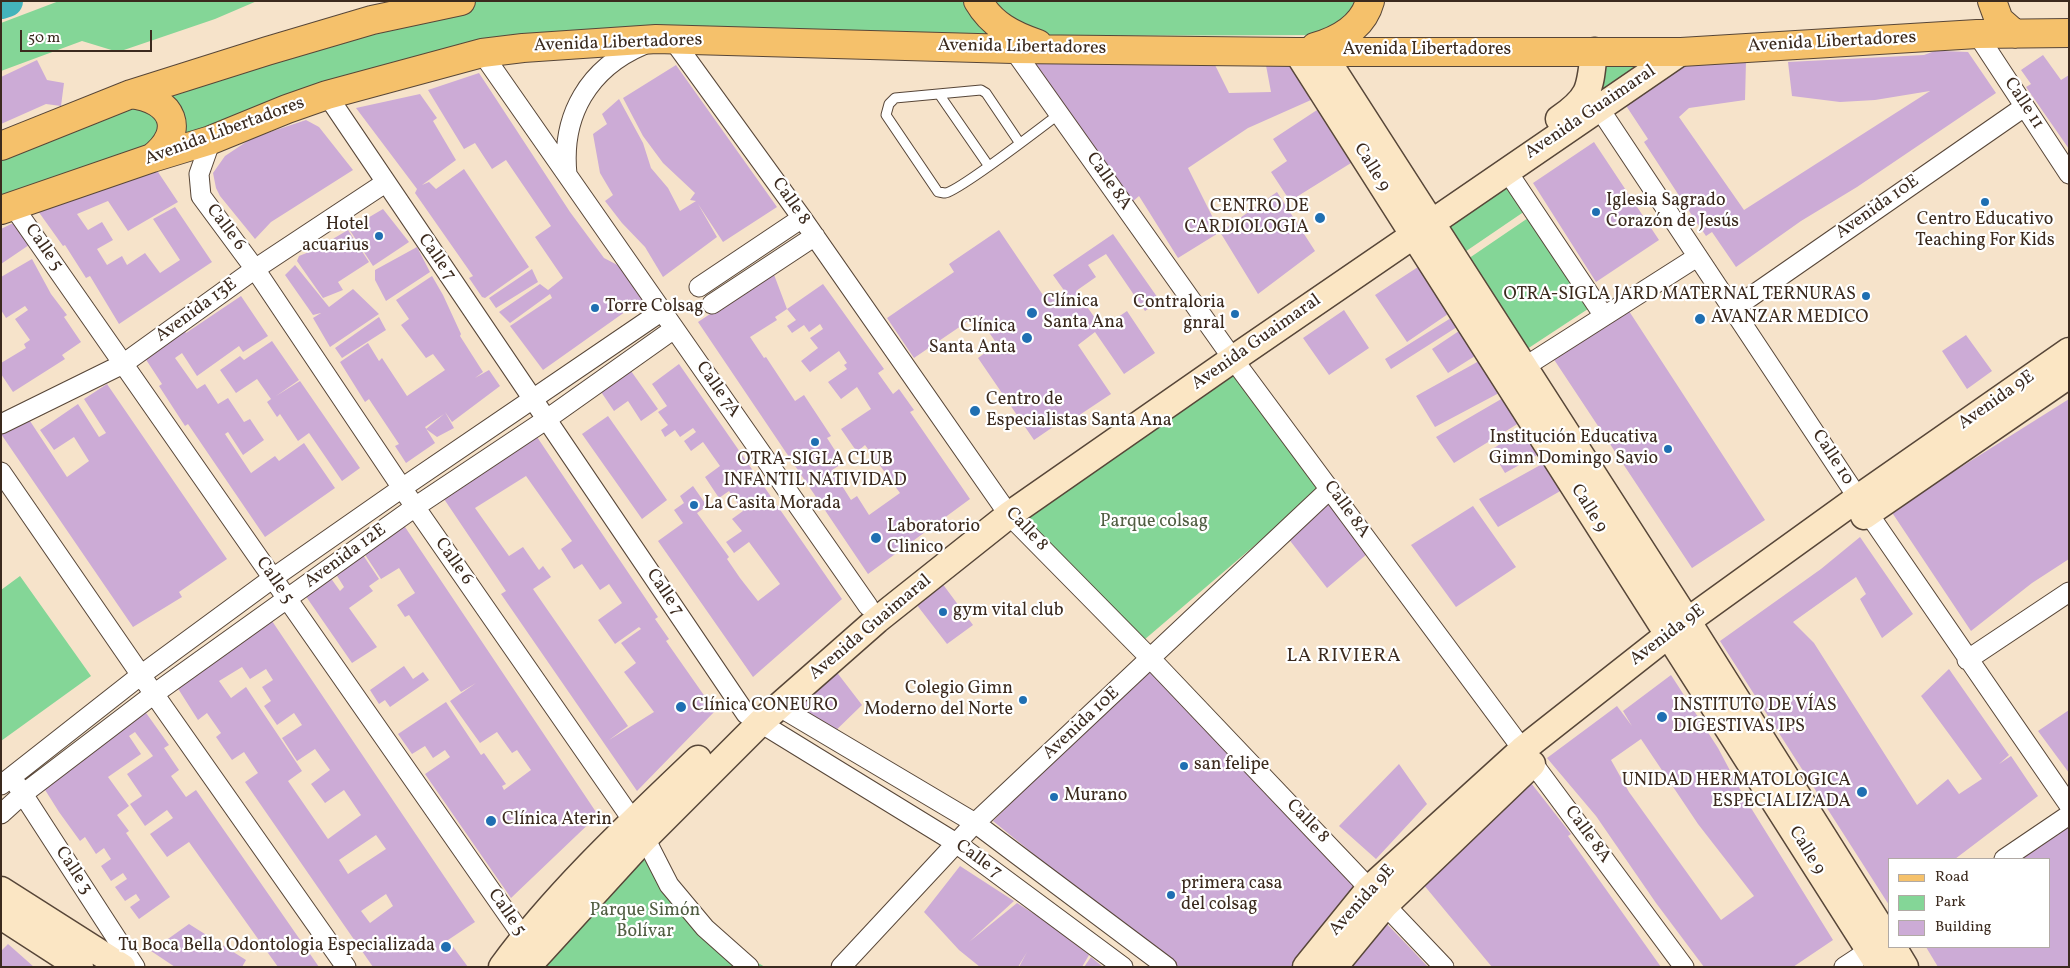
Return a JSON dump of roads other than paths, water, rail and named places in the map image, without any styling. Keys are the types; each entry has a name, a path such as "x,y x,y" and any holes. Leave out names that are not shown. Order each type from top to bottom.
{"main road":[{"path":"1,146 131,94 372,20 461,1"},
{"path":"978,1 986,15 998,26 1018,37 1051,49"},
{"path":"1308,51 1332,42 1350,30 1366,15 1370,1"},
{"path":"1992,1 1999,20 2015,34"},
{"name":"Avenida Libertadores","path":"7,208 152,158 211,140 287,109 328,95 482,53 523,48 665,40 1013,49 1681,52 1977,34 2069,32"},
{"path":"131,94 144,96 159,102 168,113 172,130 166,147 152,158"}],"street":[{"name":"Calle 11","path":"1977,34 2069,174"},
{"name":"Calle 7A","path":"567,175 564,151 573,113 593,78 624,53 665,40"},
{"name":"Calle 8","path":"665,40 802,218 1005,510 1151,658 1444,967"},
{"name":"Calle 8A","path":"1013,49 1229,352 1684,967"},
{"name":"Calle 9","path":"1308,51 1884,947 1905,967"},
{"name":"Avenida Guaimaral","path":"502,967 529,953 639,830 762,714 868,606 1229,352 1419,223 1582,102 1591,81 1594,51"},
{"name":"Avenida Guaimaral","path":"1419,223 1507,171 1681,52"},
{"name":"Calle 7A","path":"482,53 868,606"},
{"name":"Calle 7","path":"328,95 385,183 547,419 762,714 956,843 1123,967"},
{"name":"Avenida 10E","path":"1733,308 2024,107"},
{"name":"Calle 10","path":"1599,108 1967,660 2069,805"},
{"name":"Calle 6","path":"211,140 199,174 201,196 255,269 415,507 639,830 669,885 706,928 749,967"},
{"path":"1507,171 1604,316"},
{"name":"Avenida 13E","path":"1,424 123,364 255,269 385,183"},
{"name":"Calle 5","path":"7,208 123,364 273,578 529,953"},
{"path":"699,287 802,218"},
{"path":"712,304 815,236"},
{"path":"1515,374 1697,257"},
{"name":"Avenida 12E","path":"6,780 273,578 662,311"},
{"name":"Avenida 12E","path":"1,814 23,794 154,694 288,600 415,507 547,419 674,329"},
{"name":"Avenida 9E","path":"1306,967 1378,896 1528,756 1682,635 1863,505 2069,351"},
{"name":"Avenida 9E","path":"1863,505 2069,375"},
{"path":"1,472 141,676 346,967"},
{"name":"Avenida 10E","path":"841,967 975,823 1330,488"},
{"name":"Avenida Guaimaral","path":"762,714 877,620 1005,510"},
{"path":"1967,660 2069,592"},
{"name":"Calle 7","path":"762,714 975,823 1167,967"},
{"name":"Calle 3","path":"6,780 23,794 135,967"},
{"path":"2006,858 2069,816"},
{"path":"1,890 122,967"},
{"name":"Avenida 9E","path":"1334,967 1378,896"},
{"path":"1,916 70,964"},
{"path":"1844,967 1884,947"}],"lane":[{"path":"1020,142 986,93 981,90 895,98 889,104 886,115 938,192 945,193 954,190 1059,114"},
{"path":"939,94 988,165"}],"waterway":[{"path":"1,3 7,1"}],"place":[{"name":"Centro Educativo Teaching For Kids","path":"1985,202"},
{"name":"Iglesia Sagrado Corazón de Jesús","path":"1596,212"},
{"name":"CENTRO DE CARDIOLOGIA","path":"1320,218"},
{"name":"Hotel acuarius","path":"379,236"},
{"name":"OTRA-SIGLA JARD MATERNAL TERNURAS","path":"1866,296"},
{"name":"Torre Colsag","path":"595,308"},
{"name":"Clínica Santa Ana","path":"1032,313"},
{"name":"Contraloria gnral","path":"1235,314"},
{"name":"AVANZAR MEDICO","path":"1700,319"},
{"name":"Clínica Santa Anta","path":"1027,338"},
{"name":"Centro de Especialistas Santa Ana","path":"975,411"},
{"name":"OTRA-SIGLA CLUB INFANTIL NATIVIDAD","path":"815,442"},
{"name":"Institución Educativa Gimn Domingo Savio","path":"1668,449"},
{"name":"La Casita Morada","path":"694,505"},
{"name":"Laboratorio Clinico","path":"876,538"},
{"name":"gym vital club","path":"943,612"},
{"name":"Colegio Gimn Moderno del Norte","path":"1023,700"},
{"name":"Clínica CONEURO","path":"681,707"},
{"name":"INSTITUTO DE VÍAS DIGESTIVAS IPS","path":"1662,717"},
{"name":"san felipe","path":"1184,766"},
{"name":"UNIDAD HERMATOLOGICA ESPECIALIZADA","path":"1862,792"},
{"name":"Murano","path":"1054,797"},
{"name":"Clínica Aterin","path":"491,821"},
{"name":"primera casa del colsag","path":"1171,895"},
{"name":"Tu Boca Bella Odontologia Especializada","path":"446,947"}],"district":[{"name":"LA RIVIERA","path":"1344,658"}],"park label":[{"name":"Parque colsag","path":"1154,523"},
{"name":"Parque Simón Bolívar","path":"645,922"}]}
